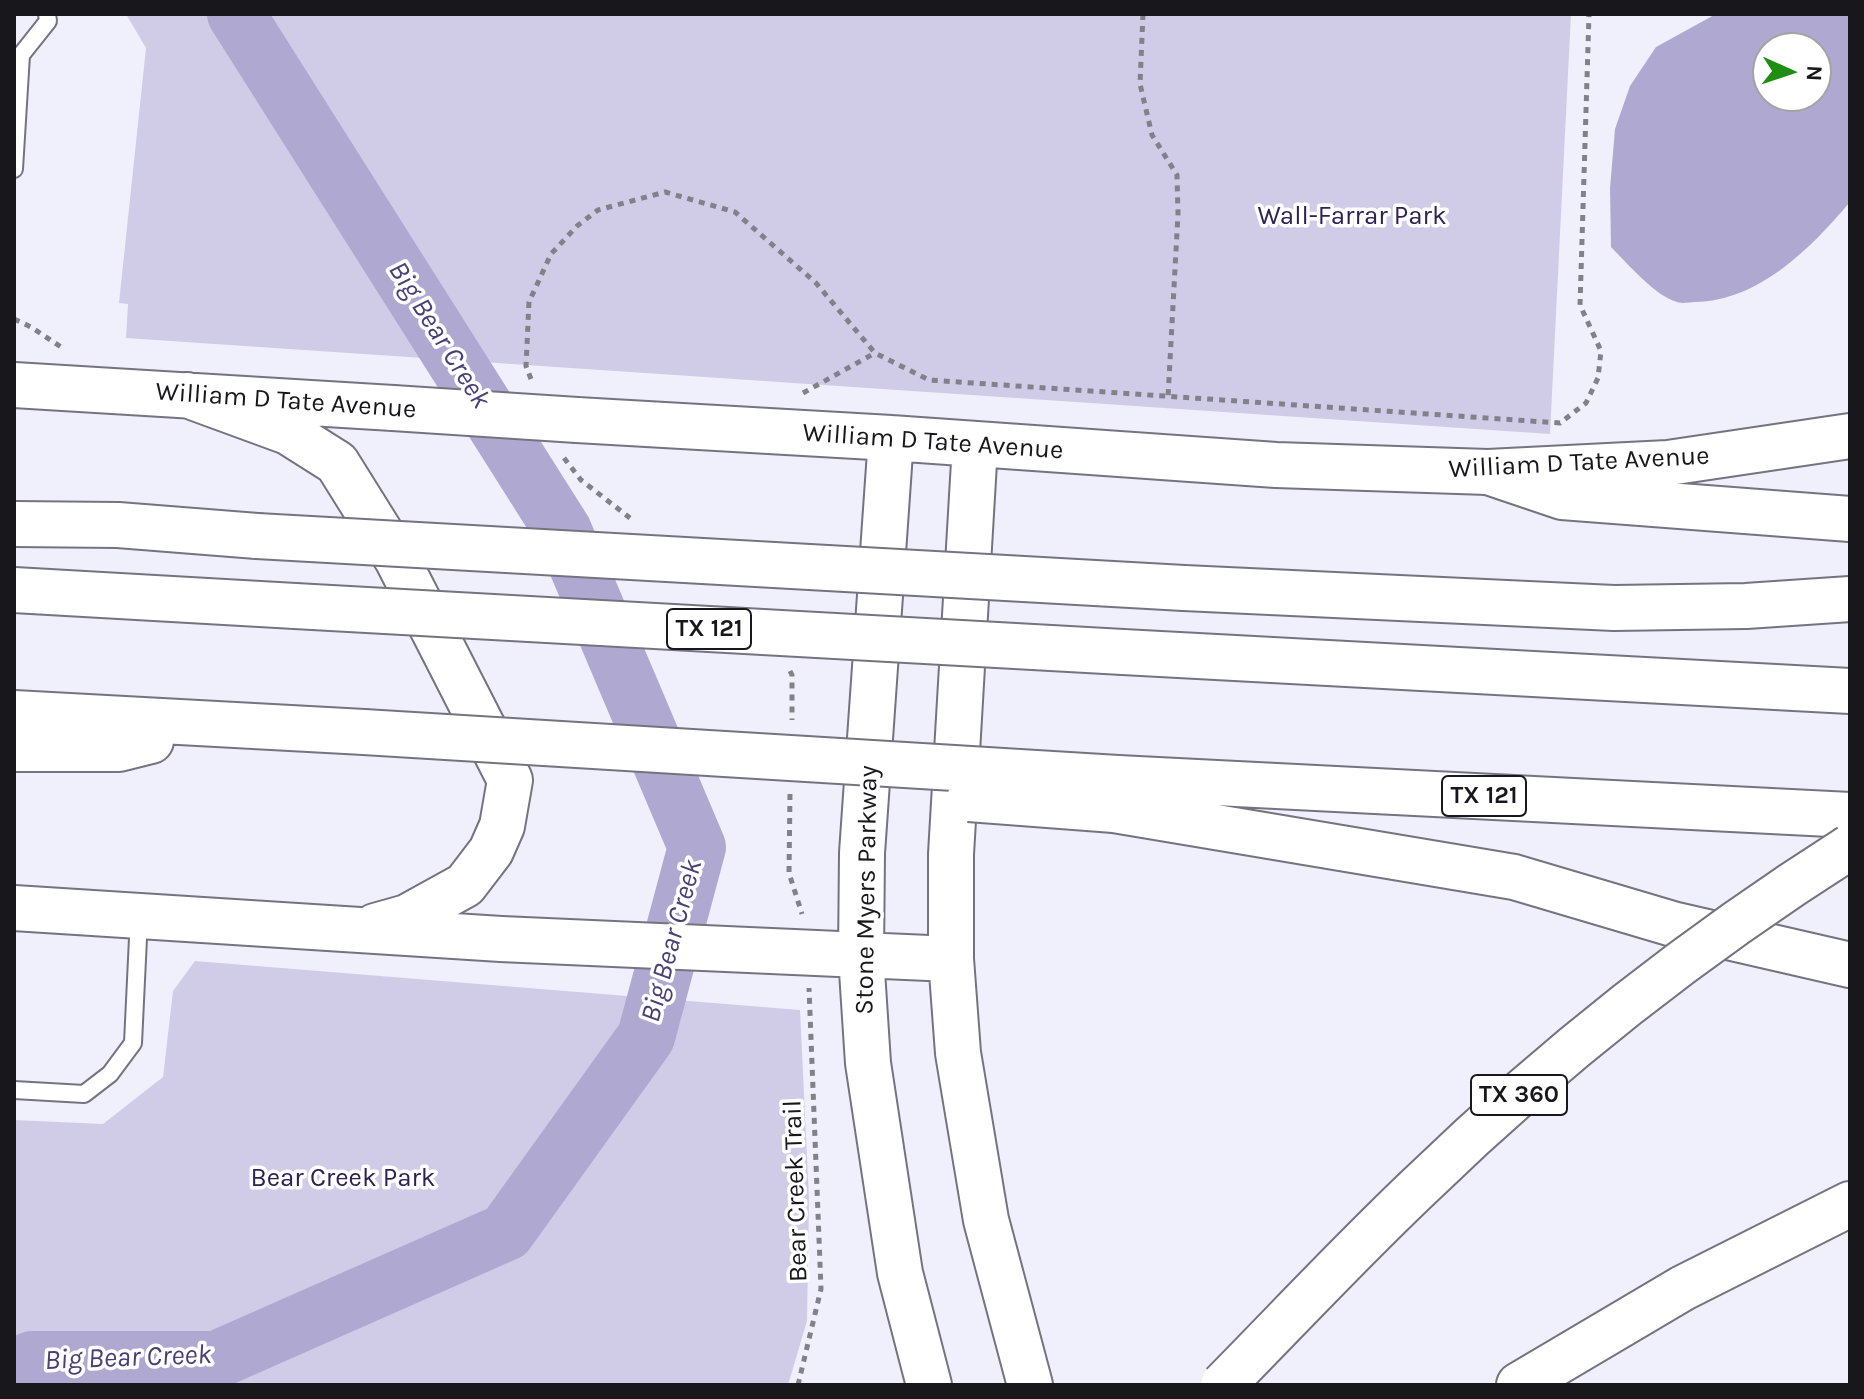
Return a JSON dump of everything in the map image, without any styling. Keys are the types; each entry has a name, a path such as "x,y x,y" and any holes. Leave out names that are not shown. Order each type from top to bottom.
{"main road":[{"name":"William D Tate Avenue","path":"14,385 891,438 1290,466 1488,472 1668,463 1850,436"},
{"path":"187,395 288,432 337,463 397,559 510,780 502,826 491,851 465,885 407,917 361,930"},
{"name":"Stone Myers Parkway","path":"891,438 862,853 861,956 868,1063 897,1258 929,1385"},
{"path":"975,445 951,854 951,959 958,1053 986,1220 1030,1385"},
{"path":"1488,472 1562,497 1850,519"},
{"path":"14,524 118,525 257,536 1184,588 1614,608 1746,606 1850,599"},
{"name":"TX 121","path":"14,590 1850,691"},
{"name":"TX 121","path":"14,713 880,765 1116,794 1850,815"},
{"path":"14,749 119,749 211,726"},
{"path":"1116,794 1514,877 1676,925 1850,965"},
{"name":"TX 360","path":"1223,1385 1423,1183 1538,1078 1654,984 1781,891 1850,847"},
{"path":"14,908 501,939 951,959"},
{"path":"1519,1385 1683,1288 1850,1204"}],"lane":[{"path":"14,169 21,55 48,21 47,14"},
{"path":"14,1090 84,1094 110,1074 133,1043 139,916"}],"path":[{"path":"1143,14 1140,84 1152,135 1177,175 1178,214 1168,397"},
{"name":"Bear Creek Trail","path":"798,1385 821,1289 810,993"}],"green space":[{"name":"Wall-Farrar Park","path":"126,14 1571,14 1550,434 126,338 128,304 119,303 146,48"},
{"name":"Bear Creek Park","path":"195,961 800,1010 809,1199 807,1321 788,1385 14,1385 14,1120 103,1124 163,1077 173,991"}],"shaded area":[{"path":"1716,14 1850,14 1850,202 1801,254 1762,282 1718,299 1679,303 1669,299 1611,247 1610,188 1615,129 1630,86 1656,47"}],"waterway":[{"name":"Big Bear Creek","path":"14,1368 32,1360 216,1360 506,1232 646,1037 697,847 563,531 236,14"}]}
